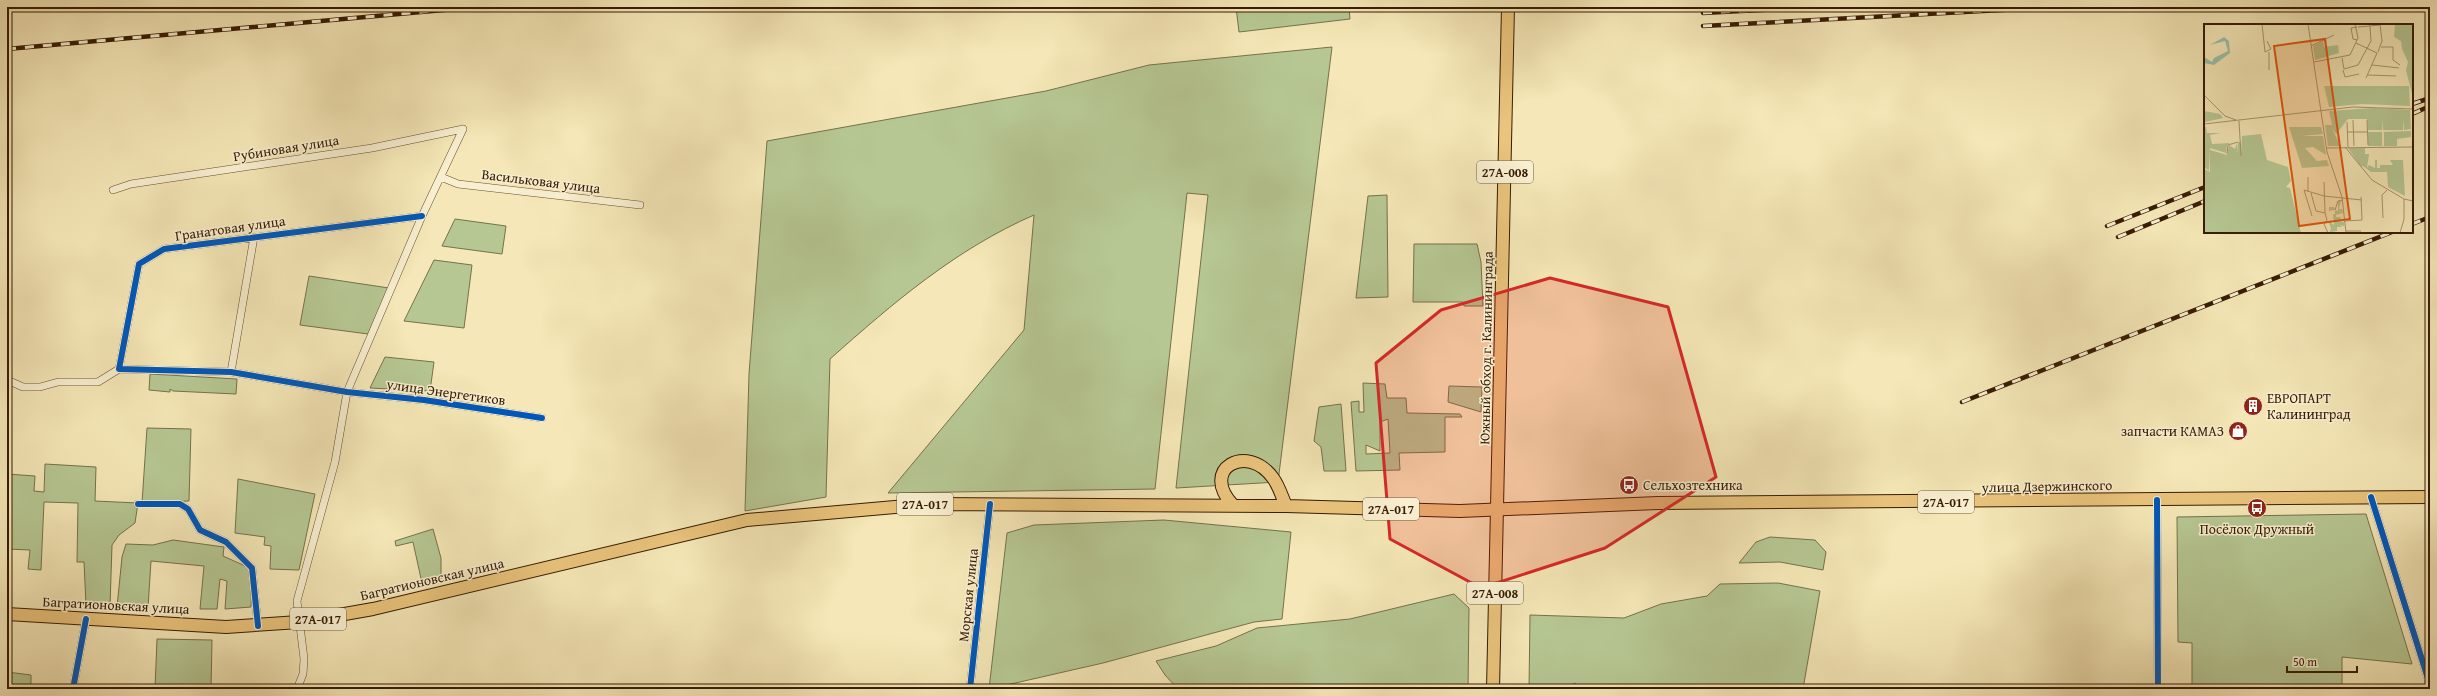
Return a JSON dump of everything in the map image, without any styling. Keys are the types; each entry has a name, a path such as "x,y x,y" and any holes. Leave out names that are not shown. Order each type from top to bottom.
{"main road":[{"name":"Южный обход г. Калининграда","path":"1493,689 1508,7"},
{"path":"1233,505 1221,489 1221,477 1226,466 1241,459 1250,461 1263,468 1273,478 1286,506"},
{"name":"улица Дзержинского","path":"1496,509 1658,503 2430,497"},
{"name":"Багратионовская улица","path":"7,614 226,627 299,622 372,609 746,520 929,504 990,504"},
{"name":"27А-017","path":"990,504 1233,505 1460,511 1496,509"}],"street":[{"name":"Рубиновая улица","path":"113,190 132,184 372,148 463,129 441,177"},
{"name":"Васильковая улица","path":"441,177 458,184 640,205"},
{"path":"297,689 302,674 304,659 297,601 334,462 347,392 422,216 441,177"},
{"name":"Гранатовая улица","path":"120,369 139,264 164,249 422,216"},
{"path":"231,372 254,237"},
{"path":"7,380 23,387 40,387 58,382 98,382 120,369 231,372 347,392"},
{"name":"улица Энергетиков","path":"347,392 424,400 542,418"},
{"path":"2371,497 2430,685"},
{"path":"2157,500 2158,689"},
{"path":"138,504 180,504 188,509 200,530 226,542 252,568 255,575 258,626"},
{"name":"Морская улица","path":"970,689 990,504"},
{"path":"73,689 86,619"}],"highlighted area":[{"path":"1550,278 1668,307 1716,477 1605,548 1481,588 1390,539 1376,363 1441,310"}],"green space":[{"path":"1236,7 1349,7 1350,19 1239,32"},
{"path":"1332,47 1278,482 1176,488 1208,195 1187,193 1155,489 888,493 1024,330 1034,215 978,244 926,279 877,318 830,359 826,497 745,511 749,374 767,141 1046,91 1149,65"},
{"path":"1387,195 1388,297 1356,298 1368,196"},
{"path":"455,219 506,226 502,254 442,246"},
{"path":"1414,244 1477,244 1481,262 1483,306 1464,306 1463,302 1413,302"},
{"path":"434,260 472,265 464,328 404,321"},
{"path":"309,276 389,288 368,334 300,325"},
{"path":"385,357 434,362 430,391 370,388"},
{"path":"150,374 237,379 236,394 173,391 170,389 170,392 149,390"},
{"path":"1363,383 1385,384 1387,398 1406,398 1407,413 1460,414 1462,417 1445,417 1445,452 1399,453 1400,470 1356,471 1351,402 1359,401 1359,412 1364,412","holes":["1388,419 1390,453 1366,454 1366,445 1380,451 1380,422"]},
{"path":"1449,386 1482,387 1481,412 1448,402"},
{"path":"1341,404 1346,471 1324,471 1321,447 1314,441 1319,407"},
{"path":"147,428 191,429 189,501 142,503"},
{"path":"45,464 96,467 95,501 138,503 135,523 119,535 112,545 110,606 86,605 84,562 77,562 78,503 44,502 41,570 28,569 30,550 7,549 7,474 35,476 34,491 44,492"},
{"path":"238,479 315,494 299,570 270,569 271,546 264,545 265,537 235,533"},
{"path":"2366,514 2412,664 2342,657 2342,689 2192,689 2192,643 2178,642 2177,517"},
{"path":"1164,520 1291,532 1282,619 1254,622 1103,663 989,689 1007,533 1034,525"},
{"path":"433,529 441,558 441,579 422,583 413,542 396,546 395,541"},
{"path":"1770,537 1815,540 1826,552 1823,570 1780,562 1739,563 1756,542"},
{"path":"173,540 224,547 223,556 252,569 251,607 225,609 227,581 220,579 217,609 200,609 204,566 151,561 148,608 117,607 122,557 126,544 153,545"},
{"path":"1778,583 1820,591 1803,689 1579,689 1575,683 1566,689 1529,689 1530,615 1624,618 1661,604 1707,596 1720,584"},
{"path":"1454,594 1469,608 1468,689 1178,689 1165,675 1156,661 1216,646 1257,628 1350,619"},
{"path":"157,639 212,640 211,689 155,689"},
{"path":"7,672 31,675 31,689 7,689"}],"railway":[{"path":"7,49 477,7"},
{"path":"1703,13 1820,7"},
{"path":"1703,26 2059,7"},
{"path":"2413,104 2430,98"},
{"path":"2413,114 2430,106"},
{"path":"2107,226 2204,187"},
{"path":"2118,237 2204,201"},
{"path":"2413,224 2430,217"},
{"path":"1962,402 2389,233"}],"cycle path":[{"path":"422,216 164,249 139,264 119,369 231,372 347,392 424,400 542,418"},
{"path":"2371,497 2430,685"},
{"path":"2157,500 2158,689"},
{"path":"138,504 180,504 188,509 200,530 226,542 252,568 258,626"},
{"path":"970,689 990,504"},
{"path":"73,689 86,619"}],"place":[{"name":"ЕВРОПАРТ Калининград","path":"2253,406"},
{"name":"запчасти КАМАЗ","path":"2238,431"},
{"name":"Сельхозтехника","path":"1629,485"},
{"name":"Посёлок Дружный","path":"2257,508"}]}
